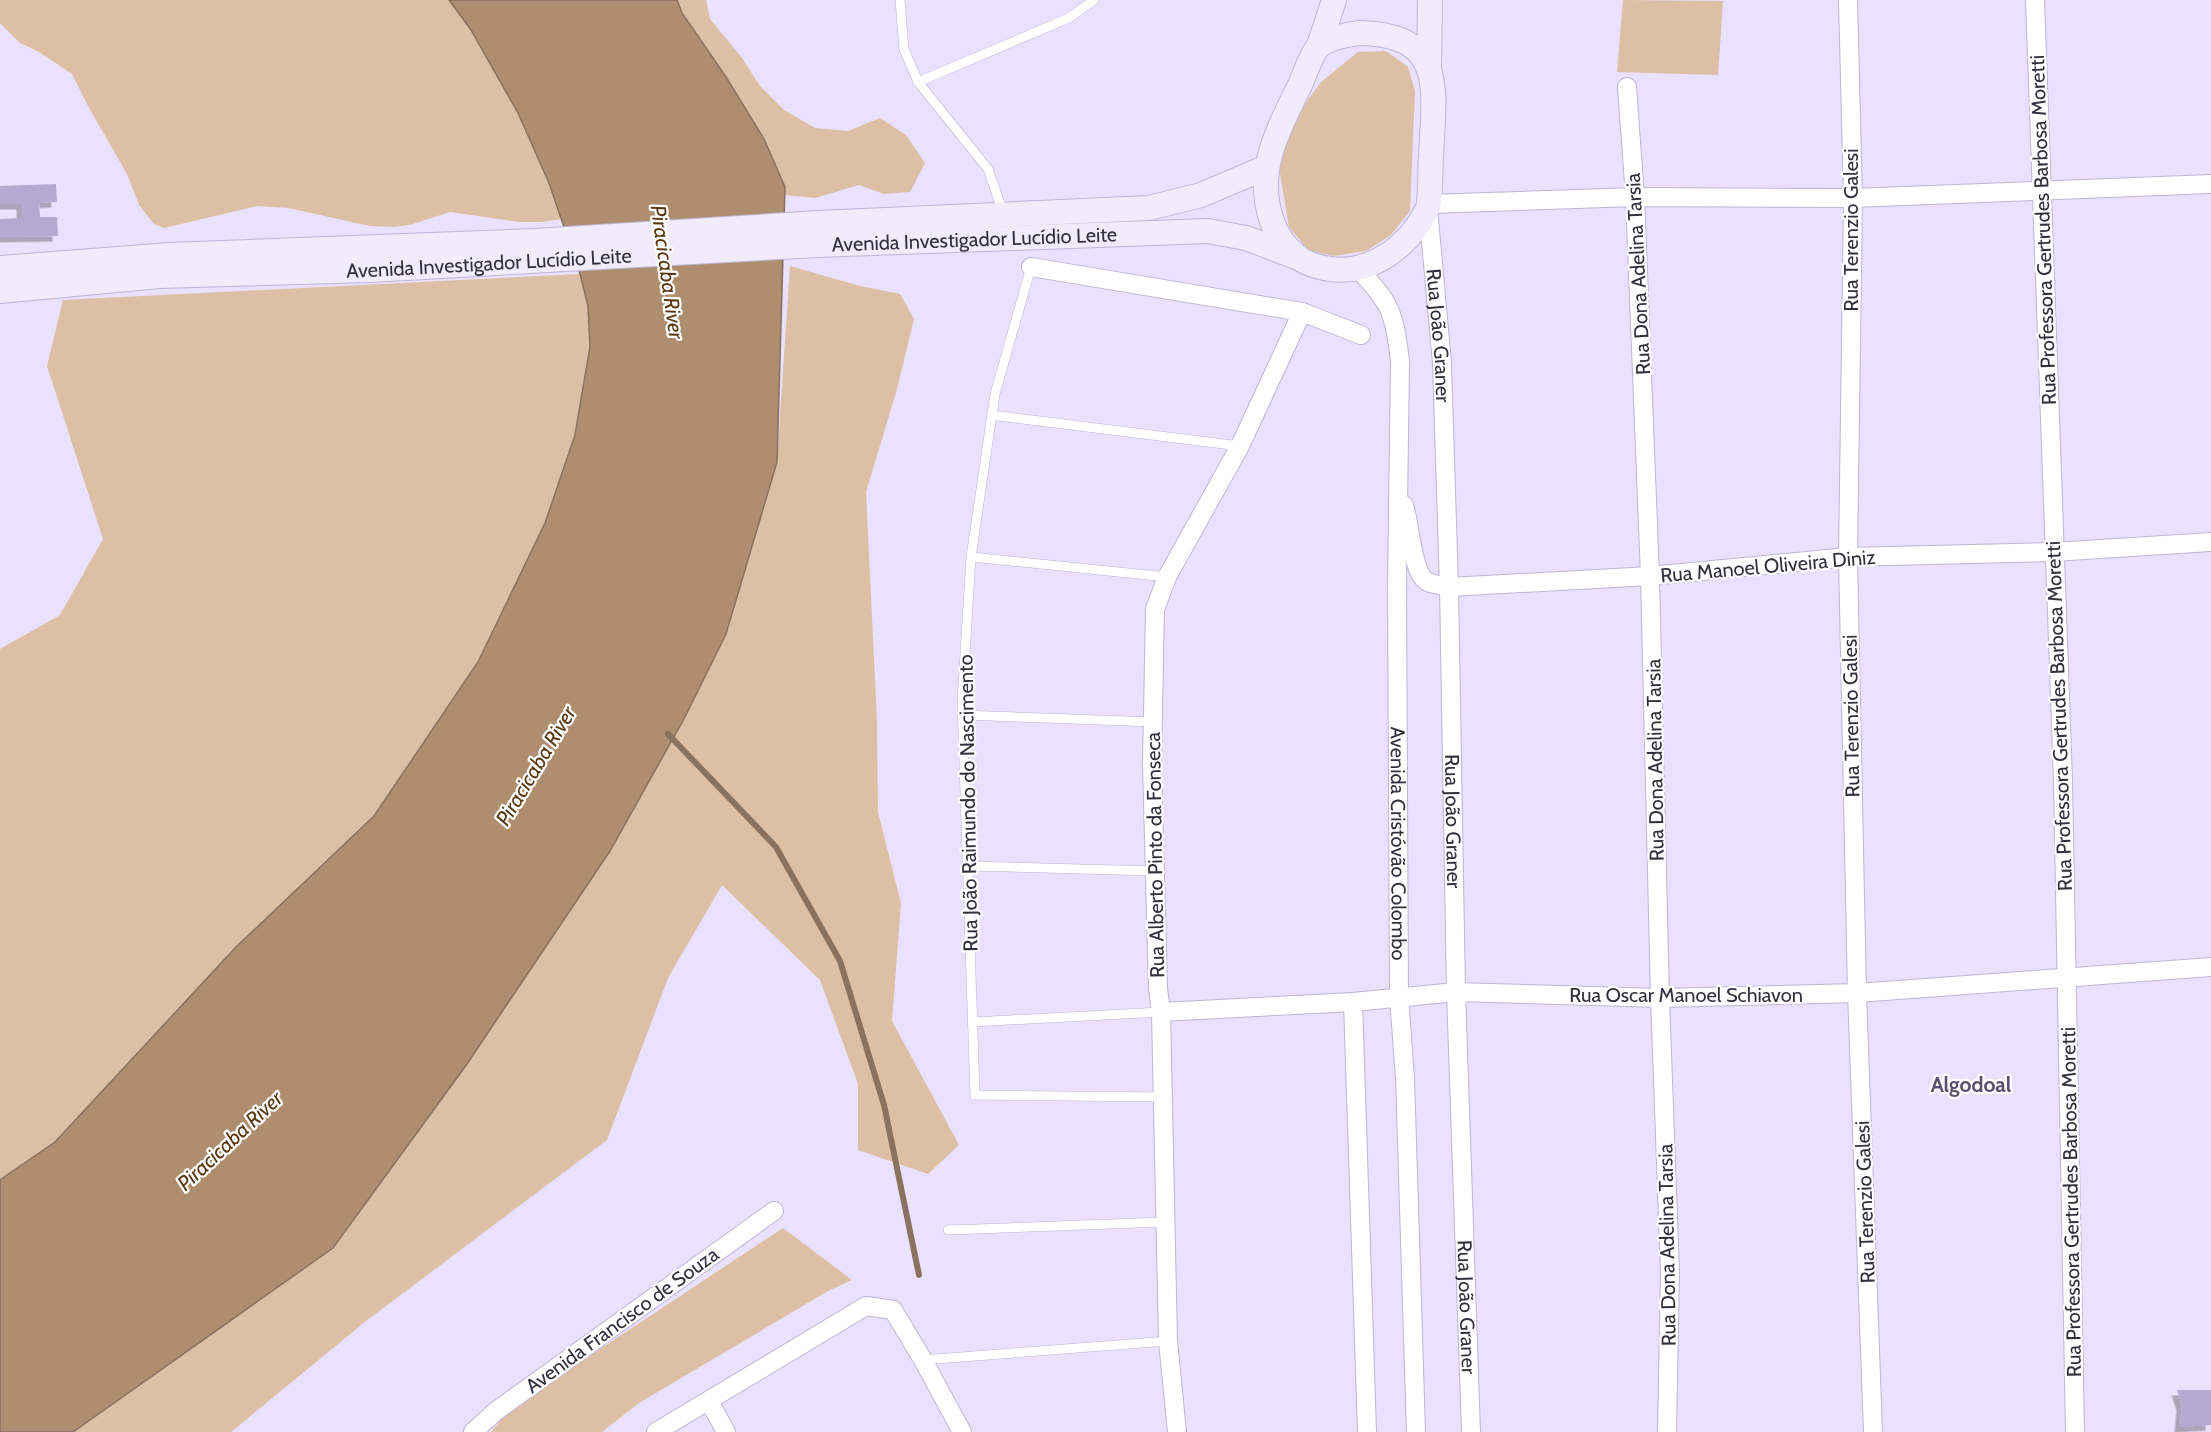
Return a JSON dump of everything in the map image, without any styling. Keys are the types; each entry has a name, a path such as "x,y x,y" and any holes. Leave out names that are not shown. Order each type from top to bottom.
{"main road":[{"path":"1334,0 1319,46 1274,139 1267,167 1265,191 1272,221 1289,251 1307,264 1336,270 1357,268 1379,261 1395,251 1429,206 1433,90 1430,67 1430,0"},
{"path":"1319,46 1336,38 1359,33 1383,33 1402,39 1414,47 1430,67"},
{"name":"Avenida Investigador Lucídio Leite","path":"0,291 159,276 370,270 540,251 818,234 1004,214 1082,213 1149,208 1201,195 1267,167"},
{"name":"Avenida Investigador Lucídio Leite","path":"818,234 1208,231 1246,238 1299,258"},
{"name":"Avenida Investigador Lucídio Leite","path":"0,268 170,255 540,251"}],"street":[{"name":"Rua Terenzio Galesi","path":"1848,0 1852,198 1848,557 1857,993 1873,1432"},
{"name":"Rua Professora Gertrudes Barbosa Moretti","path":"2035,0 2068,977 2075,1432"},
{"name":"Rua Dona Adelina Tarsia","path":"1627,87 1635,197 1650,576 1660,998 1670,1273 1667,1432"},
{"path":"1429,206 1635,197 1852,198 2211,184"},
{"name":"Rua João Graner","path":"1429,206 1442,363 1449,587 1456,992 1471,1432"},
{"path":"1031,267 1302,312 1360,335"},
{"name":"Avenida Cristóvão Colombo","path":"1357,268 1389,306 1396,330 1400,361 1397,584 1399,997 1405,1078 1416,1432"},
{"name":"Rua Alberto Pinto da Fonseca","path":"1177,1432 1168,1341 1161,1012 1158,988 1153,722 1155,609 1167,578 1240,446 1302,312"},
{"name":"Rua Manoel Oliveira Diniz","path":"1398,485 1409,520 1416,565 1420,576 1427,582 1449,587 1650,576 1848,557 2053,552 2211,542"},
{"name":"Rua Oscar Manoel Schiavon","path":"1161,1012 1353,1002 1456,992 1660,998 1857,993 2211,967"},
{"path":"1353,1002 1367,1432"},
{"name":"Avenida Francisco de Souza","path":"473,1432 496,1411 774,1211"},
{"path":"656,1432 866,1306 893,1310 962,1432"},
{"path":"709,1401 726,1432"}],"lane":[{"path":"900,0 904,49 918,82 988,169 1004,214"},
{"path":"918,82 1069,18 1094,0"},
{"name":"Rua João Raimundo do Nascimento","path":"1031,267 995,394 971,557 963,715 975,1095 1162,1097"},
{"path":"992,415 1240,446"},
{"path":"971,557 1167,578"},
{"path":"963,715 1153,722"},
{"path":"967,866 1155,871"},
{"path":"972,1022 1161,1012"},
{"path":"948,1230 1165,1222"},
{"path":"923,1360 1168,1341"}],"shaded area":[{"path":"0,0 470,0 499,40 562,219 519,222 450,212 413,224 395,227 370,226 288,208 257,206 164,228 154,224 139,205 127,174 72,74 39,52 20,43 0,23"},
{"path":"633,0 706,0 710,19 742,58 760,86 784,110 815,128 848,131 880,118 906,135 925,163 910,192 884,194 859,185 815,198 784,195"},
{"path":"1623,0 1723,1 1718,75 1617,72"},
{"path":"1386,51 1408,67 1415,91 1410,211 1391,235 1366,251 1333,256 1308,250 1289,227 1279,168 1294,119 1321,82 1358,52"},
{"path":"790,266 860,286 900,294 914,319 897,389 866,492 877,722 878,812 901,903 892,1021 959,1145 928,1174 858,1150 858,1084 820,980 722,885 668,978 607,1140 366,1321 231,1432 73,1432 333,1248 467,1064 610,851 685,717 726,634 777,462"},
{"path":"580,274 588,306 590,347 575,435 545,523 478,662 374,816 236,947 55,1142 0,1180 0,649 60,615 103,539 47,366 63,300"},
{"path":"783,1228 852,1280 828,1291 639,1403 602,1432 491,1432 505,1415 579,1363"}],"water":[{"name":"Piracicaba River","path":"449,0 677,0 682,13 726,77 764,139 785,187 777,462 726,634 685,717 610,851 467,1064 333,1248 73,1432 0,1432 0,1180 55,1142 236,947 374,816 478,662 545,523 575,435 590,347 588,306 580,274 549,183 518,113 471,30"}],"building":[{"path":"56,184 57,202 39,203 40,217 57,217 58,236 0,237 0,219 22,218 22,204 0,204 0,186"},
{"path":"2177,1390 2211,1390 2211,1425 2180,1427 2182,1405"}],"waterway":[{"path":"668,734 776,847 840,961 884,1105 919,1275"}],"district":[{"name":"Algodoal","path":"1971,1085"}]}
